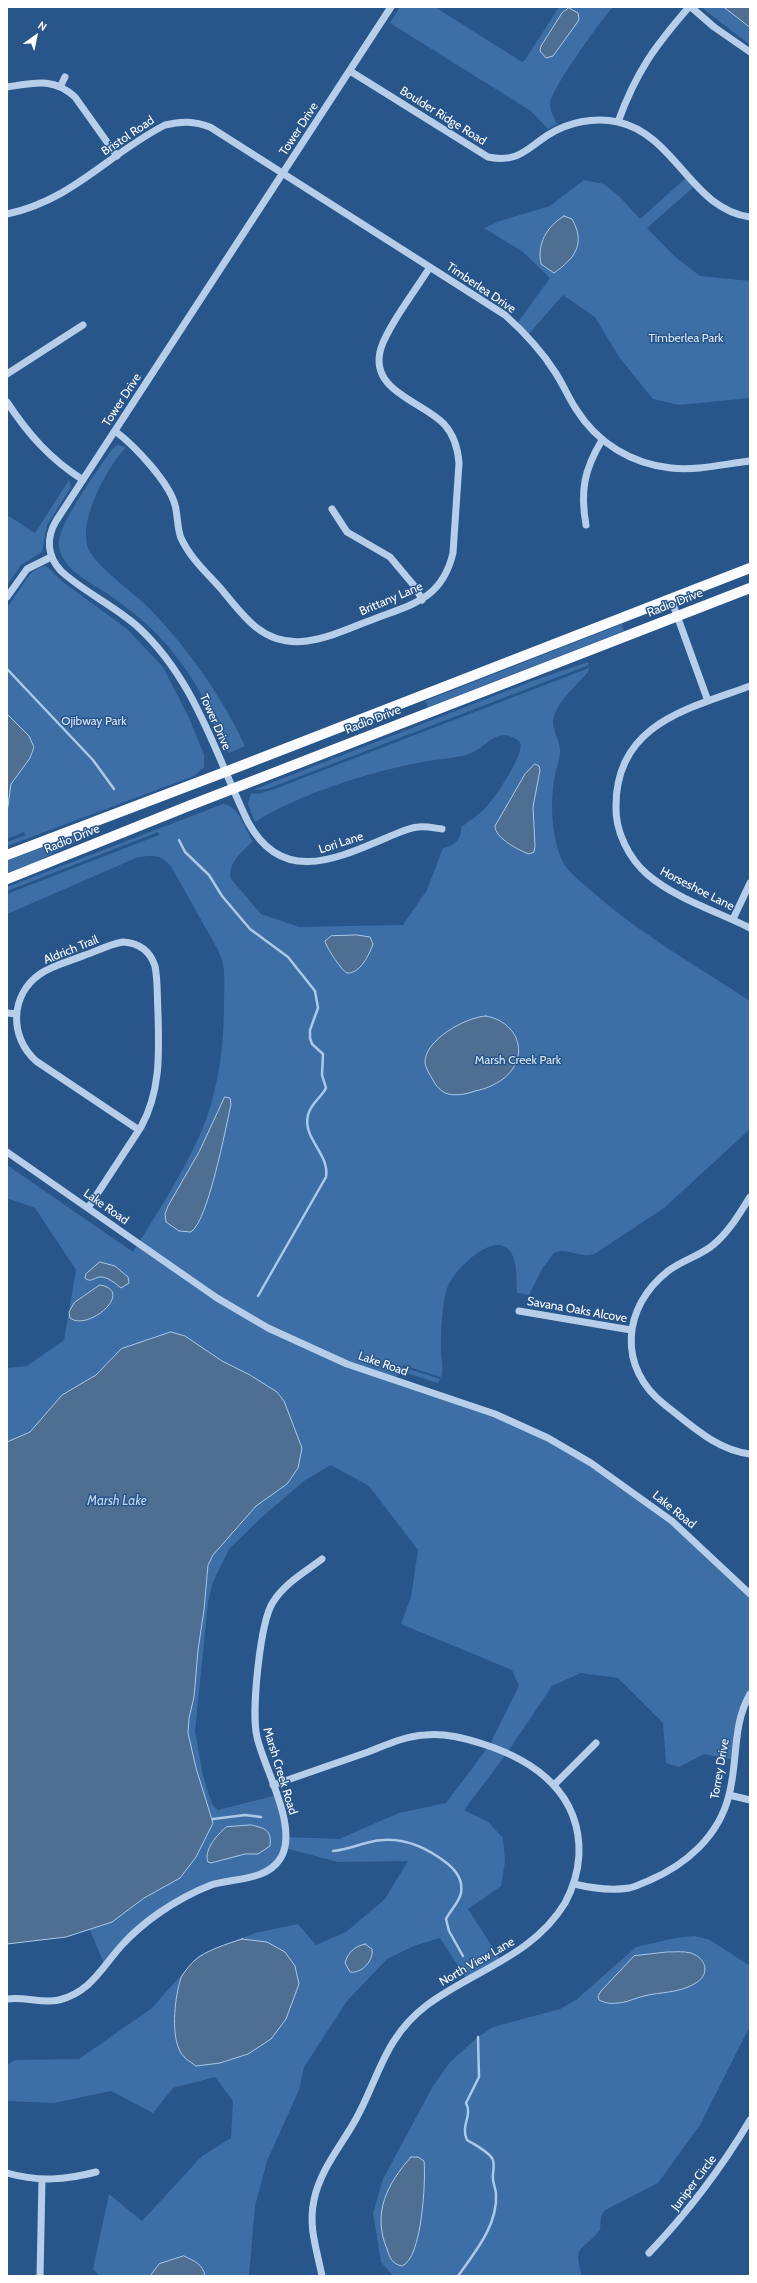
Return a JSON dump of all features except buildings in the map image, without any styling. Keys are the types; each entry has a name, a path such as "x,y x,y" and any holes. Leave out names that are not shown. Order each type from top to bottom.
{"main road":[{"name":"Radio Drive","path":"7,855 750,568"},
{"name":"Radio Drive","path":"7,879 233,789 750,588"}],"street":[{"name":"Tower Drive","path":"233,789 200,710 181,677 162,653 123,614 64,574 51,557 49,543 52,529 83,480 391,7"},
{"path":"618,122 632,85 646,59 690,7 714,27 750,52"},
{"name":"Boulder Ridge Road","path":"350,70 478,152 493,158 508,159 517,157 548,135 569,125 593,120 618,122 646,134 659,144 706,197 717,205 730,213 750,217"},
{"path":"60,85 65,77"},
{"path":"7,87 49,82 60,85 75,97 118,156"},
{"name":"Bristol Road","path":"7,214 34,207 56,198 165,125 189,121 210,127 283,172"},
{"name":"Timberlea Drive","path":"283,172 490,305 521,330 555,372 583,420 602,440 642,462 672,468 750,461"},
{"name":"Brittany Lane","path":"115,431 135,447 167,487 175,505 181,538 190,554 250,621 265,634 287,642 309,642 422,600 439,585 451,559 459,463 458,453 455,442 445,425 388,383 380,368 380,358 384,340 430,267"},
{"path":"7,374 83,325"},
{"path":"7,402 22,424 42,448 83,480"},
{"path":"586,525 582,501 584,484 594,454 602,440"},
{"path":"332,509 347,532 390,557 416,588 422,600"},
{"path":"7,597 27,569 51,557"},
{"path":"671,599 708,701"},
{"name":"Horseshoe Lane","path":"750,686 708,701 658,724 637,742 619,773 616,792 616,812 625,846 647,875 660,884 750,928"},
{"name":"Lori Lane","path":"233,789 248,822 258,838 277,853 300,861 316,862 331,860 416,827 442,829"},
{"path":"733,919 750,882"},
{"name":"Aldrich Trail","path":"88,1208 139,1130 154,1096 159,1062 156,971 153,960 146,950 133,944 118,943 48,970 37,977 28,987 20,1000 17,1014 20,1038 31,1057 139,1130"},
{"path":"7,1013 17,1014"},
{"name":"Lake Road","path":"7,1152 217,1298 273,1331 347,1364 495,1414 548,1438 591,1463 672,1521 750,1594"},
{"path":"750,1198 726,1232 712,1246 680,1263 651,1288 642,1300 631,1330 632,1361 645,1386 655,1398 716,1444 740,1453 750,1454"},
{"name":"Savana Oaks Alcove","path":"519,1311 631,1330"},
{"name":"Marsh Creek Road","path":"7,1999 47,2000 69,1996 93,1982 127,1940 147,1921 170,1905 211,1886 260,1874 274,1866 285,1848 286,1836 280,1805 254,1725 264,1625 272,1603 279,1594 322,1559"},
{"name":"Torrey Drive","path":"574,1884 593,1889 629,1888 663,1875 701,1846 714,1831 729,1795 738,1723 750,1694"},
{"name":"North View Lane","path":"273,1785 408,1737 436,1734 467,1738 502,1751 526,1763 554,1785 572,1811 577,1827 579,1845 578,1866 574,1884 555,1918 538,1935 505,1960 430,2003 414,2015 388,2048 358,2114 327,2166 314,2199 312,2229 322,2276"},
{"path":"554,1785 596,1743"},
{"path":"729,1795 750,1800"},
{"name":"Juniper Circle","path":"649,2253 689,2210 722,2165 750,2120"},
{"path":"7,2173 42,2180 71,2178 96,2172"},
{"path":"40,2276 42,2180"}],"green space":[{"path":"400,7 435,7 522,62 525,60 559,7 613,7 588,39 559,84 550,104 551,112 557,124 548,129 531,111 390,23"},
{"path":"701,7 724,7 750,27 750,45"},
{"name":"Timberlea Park","path":"688,176 696,185 647,228 674,256 700,276 750,281 750,398 679,405 653,399 619,357 595,317 563,295 527,336 516,325 550,278 523,252 484,228 500,221 550,206 584,180 604,184 620,197 640,219"},
{"path":"118,445 126,447 118,456 103,481 90,510 86,538 89,550 93,557 107,572 150,609 164,624 203,673 226,709 245,746 229,753 225,749 219,737 201,694 170,648 155,632 115,599 73,571 66,563 62,555 59,546 60,536 71,511 112,449"},
{"path":"69,480 71,487 47,525 42,552 21,565 7,585 7,515 35,533"},
{"name":"Ojibway Park","path":"46,566 63,582 127,629 163,667 189,718 204,755 204,767 194,776 7,846 7,842 26,835 24,832 7,839 7,608 30,574 40,567"},
{"path":"622,624 624,631 428,707 425,701"},
{"path":"588,662 589,665 267,789 253,790 532,681"},
{"name":"Marsh Creek Park","path":"589,668 584,677 559,705 553,722 560,751 552,801 554,833 559,853 565,866 574,876 626,919 667,948 750,1001 750,1129 664,1208 596,1253 585,1255 559,1251 554,1253 542,1269 529,1295 517,1293 514,1260 510,1251 503,1246 494,1245 475,1255 458,1271 448,1286 446,1292 443,1308 441,1377 403,1365 402,1367 440,1379 438,1383 400,1371 395,1380 495,1414 548,1438 672,1521 750,1594 750,1694 747,1700 735,1760 704,1754 679,1767 666,1763 663,1723 618,1678 581,1673 552,1686 507,1753 464,1810 488,1822 503,1838 505,1862 501,1886 468,1909 502,1962 468,1981 440,1938 414,1946 387,1959 347,2001 304,2067 299,2090 267,2161 255,2206 249,2276 100,2276 93,2269 109,2194 142,2221 202,2156 231,2138 233,2101 215,2077 173,2088 153,2113 111,2091 54,2103 7,2101 7,2065 15,2060 79,2059 152,2008 199,1955 255,1933 298,1924 316,1945 346,1932 385,1899 408,1861 338,1862 285,1848 269,1871 211,1886 153,1917 105,1966 90,1930 57,1938 7,1944 7,1368 27,1366 64,1340 76,1270 35,1208 7,1198 7,1165 133,1252 178,1178 199,1136 207,1116 216,1086 222,1051 224,970 218,950 172,868 164,860 156,856 136,858 7,914 7,894 159,835 158,832 7,891 7,887 223,804 234,809 238,813 253,841 241,853 231,868 231,879 261,914 299,927 403,925 427,890 443,848 454,844 459,838 461,827 484,809 503,785 518,756 520,742 512,737 504,735 498,736 466,755 378,772 312,794 272,812 255,822 248,804 251,793 258,794","holes":["331,1465 369,1486 418,1550 411,1597 401,1624 512,1670 519,1686 489,1746 446,1803 399,1813 339,1839 286,1837 277,1795 218,1810 212,1804 203,1776 195,1731 208,1602 213,1582 229,1549 262,1517 304,1481"]},
{"path":"96,827 97,832 35,862 7,873 7,861"},
{"path":"694,1936 710,1940 750,1966 750,2026 700,2125 658,2183 605,2210 601,2216 600,2230 581,2249 579,2253 578,2258 582,2276 393,2276 381,2262 373,2213 383,2179 433,2086 450,2062 478,2037 493,2027 560,2009 576,2000 636,1947 675,1938"}],"water":[{"path":"724,7 750,7 750,27"},
{"path":"569,8 578,13 579,20 553,56 546,58 540,51 541,46 562,13"},
{"path":"564,216 572,219 578,236 578,243 573,256 554,273 541,264 540,250 544,237 552,225"},
{"path":"7,714 29,736 34,747 30,758 11,784 7,813"},
{"path":"535,764 539,766 540,770 533,807 535,846 534,852 529,854 513,847 503,839 499,835 495,826 525,774"},
{"path":"357,935 370,937 373,944 360,967 347,973 334,958 325,941 331,936"},
{"path":"486,1016 507,1025 513,1033 519,1051 517,1061 512,1070 500,1081 482,1089 458,1095 451,1095 443,1092 427,1070 425,1063 431,1046 448,1031 458,1025 478,1017"},
{"path":"225,1097 230,1098 231,1104 216,1172 204,1211 191,1232 179,1231 166,1222 165,1214 168,1206 199,1152"},
{"path":"100,1262 115,1266 128,1277 129,1283 121,1288 103,1277 90,1280 85,1278 86,1274"},
{"path":"100,1285 110,1289 113,1295 111,1302 105,1309 87,1320 78,1321 70,1318 69,1312 74,1303"},
{"name":"Marsh Lake","path":"171,1332 185,1336 222,1361 250,1375 277,1392 284,1401 302,1448 298,1468 287,1484 256,1506 213,1555 208,1565 194,1697 189,1718 188,1733 196,1768 213,1823 196,1857 180,1878 144,1898 112,1922 66,1937 7,1944 7,1442 30,1432 62,1395 96,1375 121,1349"},
{"path":"251,1825 260,1827 269,1833 270,1846 258,1854 245,1854 211,1863 208,1862 207,1857 209,1847 215,1838 226,1827"},
{"path":"242,1939 267,1942 285,1952 295,1966 299,1984 286,2019 271,2039 248,2054 220,2063 196,2066 182,2054 179,2049 175,2033 177,1994 181,1978 199,1957 217,1948"},
{"path":"365,1944 372,1949 369,1962 363,1969 350,1972 345,1963 348,1956 355,1948"},
{"path":"667,1952 685,1952 697,1956 704,1963 705,1972 703,1977 694,1984 676,1991 644,1996 620,2003 608,2003 599,2000 598,1996 601,1991 634,1956"},
{"path":"411,2157 418,2157 424,2161 423,2201 418,2235 414,2249 409,2260 402,2266 390,2258 383,2236 381,2223 384,2200 389,2188 402,2167"},
{"path":"184,2256 195,2261 204,2272 205,2276 150,2276 159,2264"}],"waterway":[{"path":"7,669 93,760 114,789"},
{"path":"179,840 185,852 209,875 222,896 250,929 288,957 315,991 318,1008 310,1030 310,1038 312,1044 323,1054 322,1075 326,1088 311,1107 307,1123 312,1139 324,1161 326,1177 258,1296"},
{"path":"213,1819 245,1815 261,1817"},
{"path":"333,1851 377,1841 399,1841 409,1843 429,1851 448,1864 459,1877 461,1893 459,1899 446,1919 449,1931 463,1956"},
{"path":"458,2276 484,2238 493,2217 496,2205 496,2192 493,2183 494,2166 492,2158 467,2140 465,2135 465,2125 468,2116 468,2108 466,2103 479,2077 478,2037"}]}
